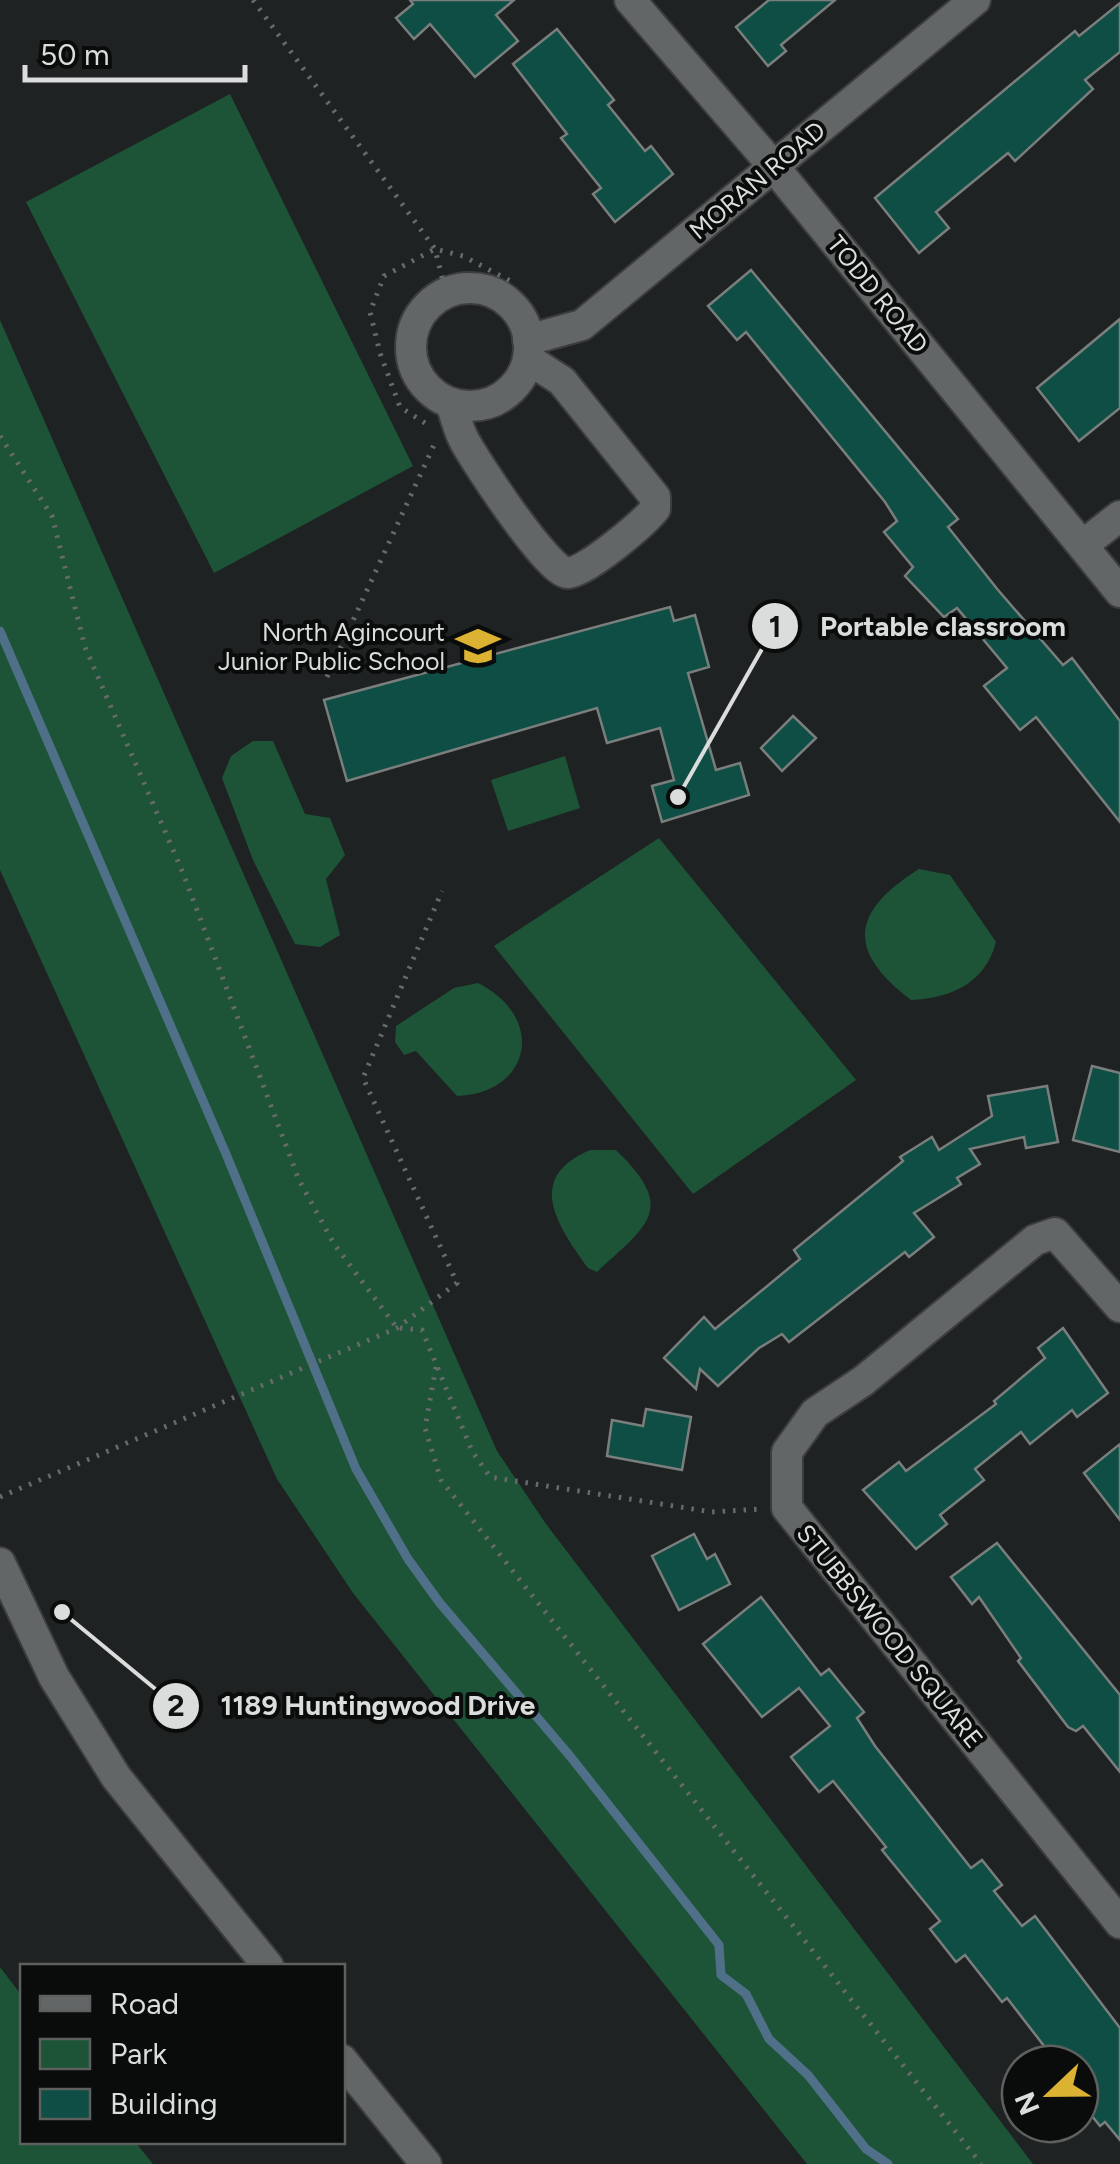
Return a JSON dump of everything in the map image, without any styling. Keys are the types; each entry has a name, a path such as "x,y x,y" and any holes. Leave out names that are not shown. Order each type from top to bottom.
{"street":[{"name":"TODD ROAD","path":"630,0 774,166 1120,592"},
{"name":"MORAN ROAD","path":"528,350 582,325 975,0"},
{"path":"482,289 499,296 524,322 528,350 522,374 500,398 468,406 452,403 428,388 413,364 411,336 424,310 446,292 482,289"},
{"path":"452,403 462,438 524,530 557,570 568,573 581,568 646,521 656,509 655,497 562,381 528,350"},
{"path":"1083,545 1120,516"},
{"name":"STUBBSWOOD SQUARE","path":"1120,1308 1056,1233 1035,1240 863,1381 815,1413 787,1452 787,1508 1120,1923"},
{"path":"0,1564 54,1677 116,1777 266,1964"},
{"path":"345,2064 426,2164"}],"path":[{"path":"253,0 436,249 446,292"},
{"path":"427,424 400,406 380,353 370,312 384,276 436,249 464,256 514,283"},
{"path":"327,676 440,434"},
{"path":"0,436 52,516 85,647 183,873 299,1180 334,1244 396,1328 422,1330 472,1451 490,1477 712,1512 787,1508"},
{"path":"0,1497 380,1336 456,1283 363,1078 442,891"},
{"path":"436,1367 426,1428 441,1480 981,2164"}],"green space":[{"path":"230,94 413,466 214,573 26,202"},
{"path":"0,320 497,1451 546,1524 1000,2121 1000,2144 1018,2144 1033,2164 807,2164 353,1593 277,1479 0,870"},
{"path":"253,741 273,741 305,814 330,818 345,855 326,879 340,935 320,947 295,944 253,860 222,778 231,756"},
{"path":"565,756 580,808 508,831 491,780"},
{"path":"659,838 856,1080 693,1194 494,946"},
{"path":"919,869 950,875 996,942 984,968 965,986 940,996 911,1000 875,964 867,948 865,931 880,900"},
{"path":"478,983 500,998 514,1015 521,1033 521,1052 514,1068 501,1082 482,1092 457,1096 416,1051 404,1055 395,1042 396,1026 454,988"},
{"path":"590,1150 616,1150 635,1170 651,1202 642,1228 597,1272 588,1268 566,1236 553,1204 552,1189 558,1174 570,1161"},
{"path":"0,1967 20,1993 20,2144 137,2144 153,2164 0,2164"}],"building":[{"path":"410,0 514,0 496,15 518,41 475,77 430,24 414,39 396,18 413,4"},
{"path":"769,0 835,0 781,45 786,51 768,66 736,27"},
{"path":"1120,3 1120,52 1085,80 1093,89 1015,161 1008,153 936,212 949,228 919,253 875,198 1075,31 1079,36"},
{"path":"557,29 614,100 608,105 645,151 651,146 673,174 615,222 593,194 601,188 561,138 567,134 513,64"},
{"path":"751,270 958,519 948,527 998,590 1063,665 1072,658 1120,721 1120,822 1036,717 1020,730 984,686 1007,668 957,608 944,617 905,576 913,567 884,532 897,521 885,502 746,332 737,340 708,306"},
{"path":"1120,319 1120,408 1079,441 1037,388"},
{"path":"670,607 674,621 695,615 709,667 688,673 716,770 740,763 749,795 662,822 652,786 674,780 660,728 607,743 597,708 347,781 324,700"},
{"path":"793,716 816,738 782,771 761,748"},
{"path":"1092,1066 1120,1073 1120,1152 1073,1140"},
{"path":"1047,1086 1058,1142 1026,1148 1024,1137 970,1149 980,1164 957,1178 961,1184 914,1213 934,1237 909,1257 905,1252 789,1342 782,1334 759,1348 718,1386 700,1369 696,1389 664,1358 704,1317 715,1329 800,1259 794,1250 903,1161 900,1157 932,1137 939,1150 992,1116 988,1096"},
{"path":"1063,1328 1108,1393 1077,1417 1072,1410 1030,1444 1021,1432 975,1469 984,1480 940,1515 947,1524 916,1549 863,1490 899,1462 906,1471 996,1404 994,1401 1045,1358 1038,1348"},
{"path":"646,1409 691,1417 682,1470 607,1456 612,1420 643,1426"},
{"path":"1120,1444 1120,1520 1084,1473"},
{"path":"694,1534 707,1559 715,1554 730,1584 679,1610 652,1556"},
{"path":"997,1543 1120,1695 1120,1772 1083,1726 1076,1731 1068,1727 1018,1661 1021,1658 979,1597 972,1604 951,1577"},
{"path":"761,1597 821,1675 829,1669 864,1712 857,1718 875,1746 971,1868 982,1860 1002,1885 994,1891 1022,1926 1035,1916 1120,2028 1120,2140 1105,2122 1100,2126 1100,2044 1043,2044 1007,1998 1002,2002 965,1955 956,1962 930,1929 940,1921 833,1781 819,1792 791,1757 830,1726 799,1688 762,1717 703,1644"}],"waterway":[{"path":"0,631 226,1154 356,1469 408,1559 719,1945 721,1975 746,1994 769,2039 808,2075 866,2149 888,2164"}],"place":[{"name":"North Agincourt Junior Public School","path":"478,646"},
{"name":"Portable classroom","path":"678,797"},
{"name":"1189 Huntingwood Drive","path":"62,1612"}]}
